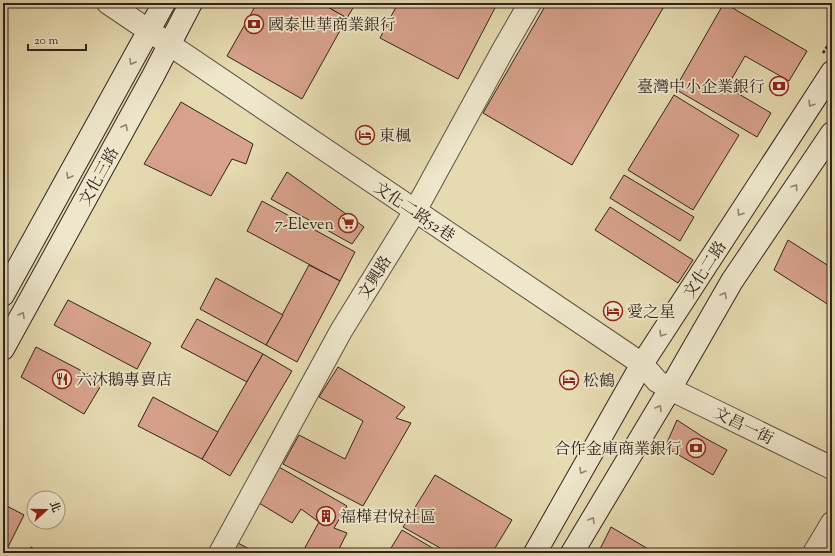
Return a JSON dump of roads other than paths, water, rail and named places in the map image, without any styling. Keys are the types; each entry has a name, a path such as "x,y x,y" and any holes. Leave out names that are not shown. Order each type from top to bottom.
{"street":[{"name":"文化二路52巷","path":"108,3 642,364 664,385"},
{"name":"文化三路","path":"3,295 164,3"},
{"name":"文化三路","path":"3,349 192,3"},
{"name":"文興路","path":"220,553 341,331 416,211 530,3"},
{"name":"文化二路","path":"535,553 642,364 832,72"},
{"name":"文化二路","path":"572,553 664,385 832,133"},
{"name":"文昌一街","path":"664,385 832,468"},
{"path":"814,553 832,523"}],"place":[{"name":"國泰世華商業銀行","path":"254,24"},
{"name":"臺灣中小企業銀行","path":"779,86"},
{"name":"東楓","path":"365,135"},
{"name":"7-Eleven","path":"348,223"},
{"name":"愛之星","path":"613,311"},
{"name":"六沐鵝專賣店","path":"62,379"},
{"name":"松鶴","path":"569,380"},
{"name":"合作金庫商業銀行","path":"696,448"},
{"name":"福樺君悅社區","path":"326,516"}]}
